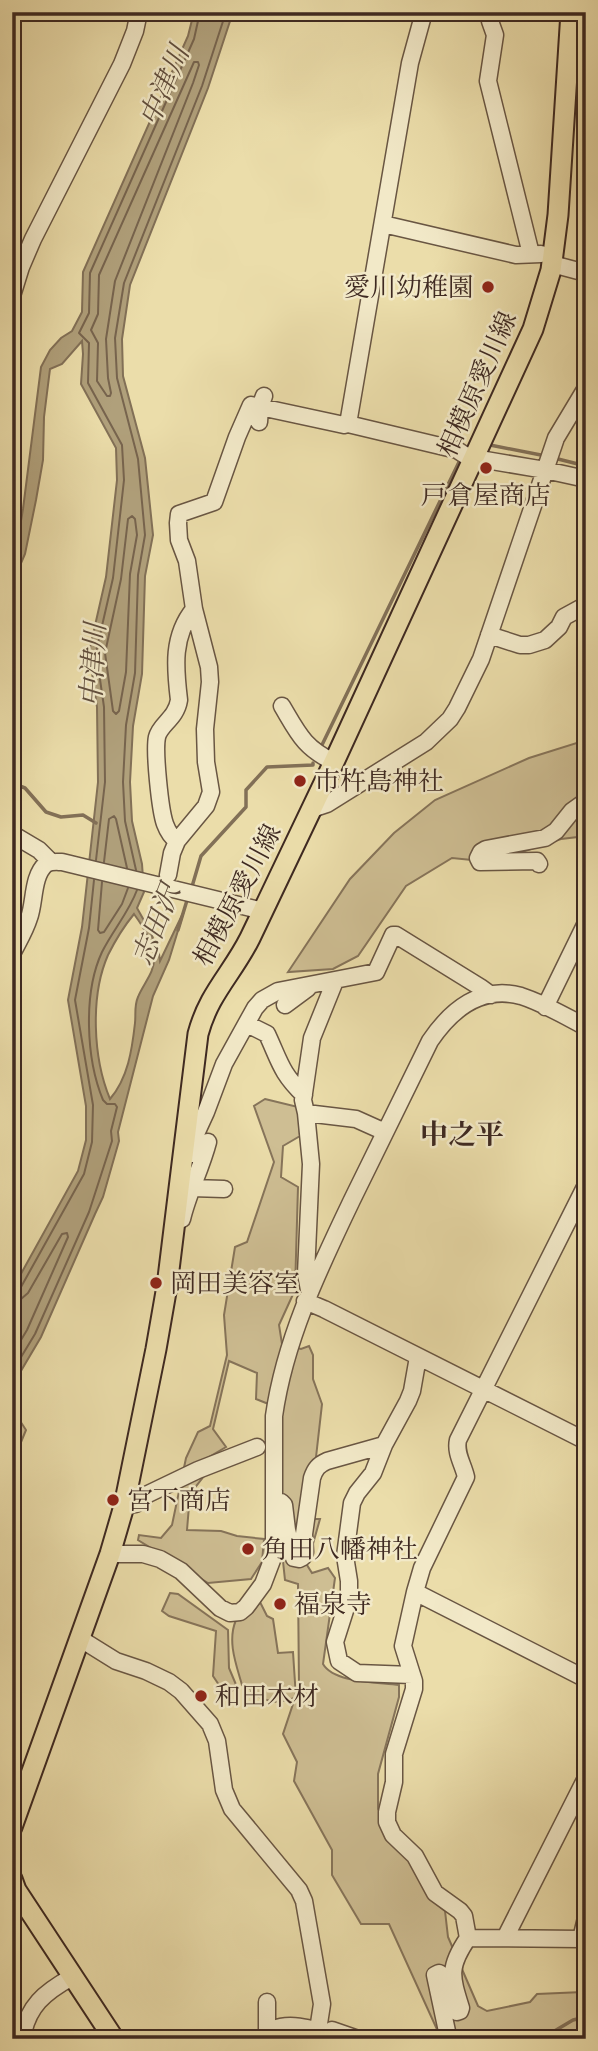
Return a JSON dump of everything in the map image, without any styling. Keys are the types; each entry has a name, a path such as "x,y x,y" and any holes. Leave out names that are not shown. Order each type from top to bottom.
{"main road":[{"name":"相模原愛川線","path":"12,1827 110,1553 124,1506 167,1286 198,1034 203,1017 214,993 244,951 256,909 312,809 533,329 552,259 558,215 571,12"},
{"path":"12,1879 16,1890 114,2039"}],"street":[{"path":"12,296 33,239 122,64 135,31 139,12"},
{"path":"348,424 410,63 424,12"},
{"path":"491,12 490,21 495,35 488,81 531,254"},
{"path":"383,224 516,255 531,254 552,259 586,273"},
{"path":"312,809 327,804 412,753 441,728 457,708 481,659 556,438 586,388"},
{"path":"168,875 177,841 206,806 211,792 206,762 205,729 209,667 194,609 187,561 179,540 179,514 214,502 251,405 348,424 457,450 468,457 547,461 586,479"},
{"path":"489,635 520,645 529,645 545,640 559,627 564,617 586,606"},
{"path":"177,841 171,836 164,821 157,737 178,708 178,641 183,626 194,609"},
{"path":"282,706 309,747 334,762"},
{"path":"539,864 537,861 480,862 478,858 486,849 545,838 586,801"},
{"path":"12,834 57,862 256,909"},
{"path":"12,954 32,911 40,873 46,864 57,862"},
{"path":"545,1007 586,923"},
{"path":"181,1167 190,1165 195,1136 224,1064 255,1008 268,995 376,972 393,935 491,995"},
{"path":"335,981 312,1038 304,1095 311,1164 307,1296 324,1309 586,1441"},
{"path":"285,1005 310,986"},
{"path":"110,1553 144,1554 160,1559 181,1571 220,1608 230,1613 240,1612 253,1599 270,1568 275,1545 273,1445 276,1402 307,1296 430,1041 442,1024 461,1007 498,993 521,996 586,1027"},
{"path":"247,1024 267,1034 288,1080 304,1095"},
{"path":"306,1113 356,1119 385,1132"},
{"path":"174,1226 181,1224 208,1142"},
{"path":"450,2039 435,1975 442,1975 453,2009 460,2011 452,1968 468,1938 464,1916 435,1893 415,1856 393,1835 387,1822 394,1782 394,1754 414,1689 403,1646 422,1568 466,1477 456,1446 586,1185"},
{"path":"191,1188 224,1189"},
{"path":"412,1675 357,1673 339,1661 335,1642 349,1598 345,1556 352,1503 373,1472 412,1391 418,1357"},
{"path":"275,1502 281,1501 284,1505 294,1558 303,1558 304,1534 315,1470 327,1461 384,1445"},
{"path":"124,1506 136,1504 148,1494 198,1470 257,1447"},
{"path":"415,1592 586,1679"},
{"path":"79,1638 116,1661 169,1682 181,1691 210,1724 217,1741 224,1790 232,1809 299,1890 304,1902 322,2004 321,2031"},
{"path":"505,1938 586,1778"},
{"path":"468,1938 581,1939 586,1918"},
{"path":"22,2039 27,2017 34,2006 46,1994 72,1977"},
{"path":"264,2035 267,2002"},
{"path":"264,2035 272,2028 282,2026 321,2031 341,2039"},
{"path":"321,2031 336,2030 358,2039"}],"shaded area":[{"path":"586,740 586,836 561,839 492,862 452,858 406,886 358,956 333,969 288,972 350,879 394,833 435,800 529,758"},
{"path":"265,1099 298,1107 300,1136 283,1146 281,1177 298,1187 295,1290 279,1325 282,1344 301,1349 309,1346 313,1355 313,1379 322,1404 309,1519 320,1519 307,1565 312,1573 328,1568 335,1578 323,1664 336,1675 346,1678 399,1685 399,1697 378,1774 378,1809 433,1901 445,1911 448,1937 478,2006 487,2011 530,2002 537,1994 583,1992 586,1989 586,2039 452,2039 440,2036 389,1924 361,1924 332,1875 332,1850 294,1781 297,1762 283,1734 295,1698 273,1702 251,1693 251,1689 242,1685 233,1652 232,1636 236,1620 247,1616 260,1602 267,1616 273,1619 278,1653 293,1652 296,1698 299,1687 298,1584 285,1580 282,1552 281,1409 256,1399 257,1373 229,1361 213,1429 226,1447 199,1463 204,1476 190,1494 187,1530 221,1531 264,1539 262,1562 251,1579 208,1583 138,1540 139,1535 161,1538 172,1525 186,1458 198,1432 210,1426 227,1355 224,1315 235,1247 247,1242 274,1162 254,1106"},
{"path":"13,1410 26,1430 12,1464 12,1412"},
{"path":"170,1593 178,1594 228,1630 229,1668 237,1687 232,1691 221,1688 213,1676 216,1631 169,1616 162,1611"}],"water":[{"name":"中津川","path":"194,12 233,12 208,88 130,285 122,339 123,376 145,458 153,535 145,576 142,674 133,726 130,782 132,821 142,864 144,892 137,908 151,933 160,961 184,911 169,960 153,996 103,1197 41,1337 12,1386 12,1290 78,1171 86,1140 86,1106 68,1000 82,927 98,782 97,707 89,652 106,577 117,480 116,448 81,384 82,341 62,364 50,369 44,417 43,460 36,500 25,554 12,584 12,554 17,544 23,509 41,367 50,350 72,331 82,312 83,272 188,36","holes":["134,914 152,947 154,963 137,1000 128,1063 121,1082 110,1099 97,1046 98,989 108,955"]}],"waterway":[{"name":"志田沢","path":"490,445 546,456"},
{"name":"志田沢","path":"554,458 586,466"},
{"name":"志田沢","path":"321,747 459,462"},
{"name":"志田沢","path":"191,890 201,856 246,807 246,790 267,767 313,763"},
{"path":"12,783 25,788 46,812 61,817 83,815 96,823"},
{"name":"志田沢","path":"178,930 188,897"},
{"path":"541,2039 573,2020 586,2017"}],"place":[{"name":"愛川幼稚園","path":"488,287"},
{"name":"戸倉屋商店","path":"486,468"},
{"name":"市杵島神社","path":"300,781"},
{"name":"岡田美容室","path":"156,1283"},
{"name":"宮下商店","path":"113,1500"},
{"name":"角田八幡神社","path":"248,1549"},
{"name":"福泉寺","path":"280,1604"},
{"name":"和田木材","path":"201,1696"}],"district":[{"name":"中之平","path":"462,1134"}]}
